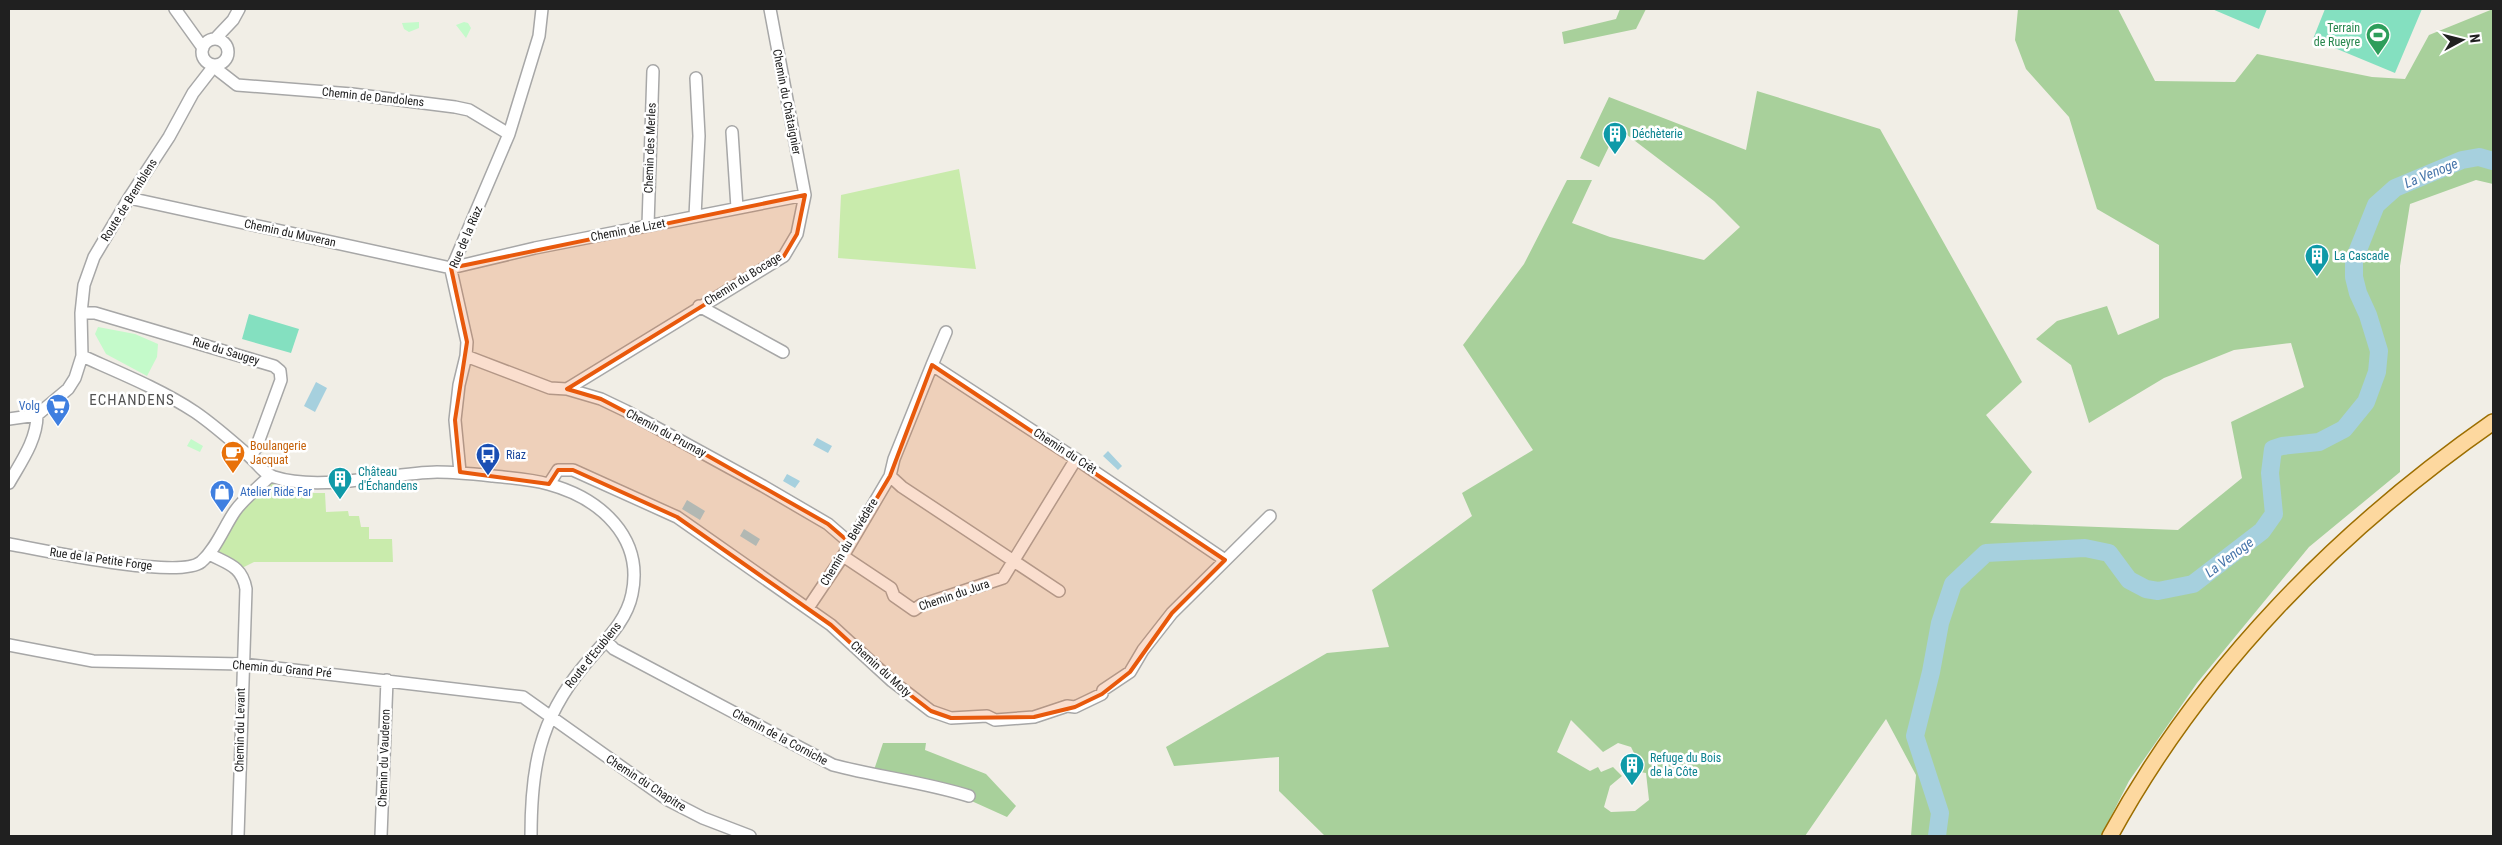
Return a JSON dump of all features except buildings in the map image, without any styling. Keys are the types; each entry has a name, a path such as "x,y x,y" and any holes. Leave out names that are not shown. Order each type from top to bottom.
{"main road":[{"path":"2110,836 2148,772 2184,720 2250,637 2310,573 2387,502 2449,453 2493,422"}],"street":[{"path":"175,9 189,32 208,46 218,65"},
{"name":"Route de Bremblens","path":"82,356 81,313 84,286 94,256 169,137 193,93 208,46 233,20 239,9"},
{"name":"Rue de la Riaz","path":"460,472 455,420 467,342 451,276 451,268 509,134 540,36 542,9"},
{"name":"Chemin du Châtaignier","path":"770,9 805,195"},
{"name":"Route de Bremblens","path":"193,93 228,56 233,20"},
{"path":"208,46 224,42 228,49"},
{"name":"Chemin de Dandolens","path":"218,65 219,71 237,85 352,94 455,107 469,110 509,134"},
{"name":"Chemin des Merles","path":"648,225 653,71"},
{"path":"696,78 699,136 696,216"},
{"path":"732,132 737,208"},
{"name":"Chemin de Lizet","path":"451,268 535,248 805,195"},
{"name":"Chemin du Bocage","path":"567,389 699,306 784,256 797,234 805,195"},
{"name":"Chemin du Muveran","path":"129,198 451,268"},
{"name":"Chemin du Bocage","path":"699,306 783,352"},
{"name":"Rue du Saugey","path":"81,313 95,313 170,334 274,366 280,371 282,380 256,448 250,458"},
{"path":"932,365 946,332"},
{"path":"9,419 37,415 68,389 78,371 82,356 198,414 270,476"},
{"name":"Chemin du Prumay","path":"466,356 550,388 567,389 601,399 687,444 828,524 850,543"},
{"name":"Chemin du Crêt","path":"932,365 1076,459 1225,560"},
{"name":"Chemin du Belvédère","path":"808,608 843,556 890,476 894,459 932,365"},
{"path":"9,483 32,442 37,426 37,415"},
{"name":"Chemin du Jura","path":"843,556 891,588 894,596 914,610 922,605 1003,578 1076,459"},
{"name":"Chemin du Moty","path":"549,484 558,470 573,470 677,516 808,608 856,645 895,684 931,711 951,718 988,716 995,720 1034,717 1067,706 1075,707 1102,694 1103,690 1130,672 1143,650 1172,614 1270,516"},
{"name":"Route d'Ecublens","path":"270,476 288,480 313,481 460,472 549,484 573,494 602,510 621,530 628,544 634,567 632,595 624,617 564,690 549,716 540,742 531,788 531,836"},
{"name":"Rue de la Petite Forge","path":"9,544 154,567 190,566 199,563 208,554 236,509 270,476"},
{"path":"890,476 902,487 1059,591"},
{"name":"Chemin du Levant","path":"208,554 236,568 244,577 246,595 242,664 238,836"},
{"name":"Chemin de la Corniche","path":"606,641 614,648 833,765 867,774 942,788 969,796"},
{"name":"Chemin du Grand Pré","path":"9,644 94,661 242,664 523,697 549,716"},
{"name":"Chemin du Vauderon","path":"381,836 387,680"},
{"name":"Chemin du Chapitre","path":"549,716 668,800 703,818 750,836"}],"highlighted area":[{"path":"805,195 797,234 784,256 567,389 601,399 687,444 828,524 850,543 890,476 932,365 1225,560 1172,613 1130,672 1102,694 1075,707 1034,717 951,718 931,711 892,681 831,625 677,517 573,470 558,470 549,484 460,472 455,420 467,342 451,268"}],"green space":[{"path":"1620,9 1646,9 1636,29 1564,44 1562,32 1616,19"},
{"path":"2018,9 2118,9 2155,81 2235,82 2257,54 2372,77 2405,79 2429,35 2493,9 2493,184 2476,180 2410,204 2400,266 2400,472 2309,547 2197,683 2129,781 2101,836 1911,836 1916,775 1886,719 1805,836 1325,836 1279,791 1279,757 1174,766 1166,747 1327,653 1389,647 1372,590 1472,516 1462,493 1533,450 1463,345 1524,264 1567,180 1592,180 1572,223 1610,237 1704,260 1740,227 1714,201 1618,128 1599,167 1580,158 1609,97 1746,150 1757,91 1880,129 2022,382 1986,415 2032,472 1990,523 2178,530 2242,478 2231,422 2304,387 2291,343 2234,350 2164,378 2089,423 2071,365 2036,339 2057,321 2107,306 2118,335 2159,318 2159,245 2097,209 2069,117 2026,69 2015,40","holes":["1571,720 1603,752 1618,743 1631,747 1637,759 1634,771 1646,773 1649,800 1635,811 1611,812 1604,807 1610,786 1622,776 1613,767 1601,772 1598,767 1590,771 1557,752"]},
{"path":"2212,9 2267,9 2259,29"},
{"name":"Terrain de Rueyre","path":"2325,9 2422,9 2395,73 2313,39"},
{"path":"419,22 419,28 409,32 404,29 402,23"},
{"path":"464,22 468,23 471,28 466,38 456,25"},
{"path":"959,169 976,269 838,258 841,195"},
{"path":"249,314 299,329 291,353 242,339"},
{"path":"98,327 135,334 158,344 157,357 147,376 106,354 95,334"},
{"path":"191,439 203,446 200,452 187,446"},
{"path":"273,483 312,486 312,493 325,493 326,512 348,511 349,516 359,516 361,527 369,527 369,539 392,539 393,562 254,562 238,570 213,553 239,511"},
{"path":"883,743 926,743 925,750 986,774 1016,806 1007,817 956,794 873,773"}],"water":[{"path":"316,382 327,388 315,412 304,406"},
{"path":"817,438 832,446 828,453 813,445"},
{"path":"1108,451 1122,466 1118,470 1103,456"},
{"path":"787,474 800,481 795,488 783,481"},
{"path":"687,500 705,511 700,520 682,509"},
{"path":"744,529 760,539 756,546 740,536"}],"waterway":[{"name":"La Venoge","path":"1937,836 1940,813 1915,736 1931,672 1940,623 1953,584 1986,553 2085,548 2109,553 2129,580 2146,589 2158,591 2193,584 2262,531 2274,514 2270,473 2273,449 2282,446 2319,442 2344,429 2366,402 2377,372 2379,351 2354,277 2354,260 2376,205 2395,188 2462,160 2479,157 2493,161"}],"place":[{"name":"Terrain de Rueyre","path":"2378,56"},
{"name":"Déchèterie","path":"1615,155"},
{"name":"La Cascade","path":"2317,277"},
{"name":"Volg","path":"58,427"},
{"name":"Boulangerie Jacquat","path":"233,474"},
{"name":"Riaz","path":"488,476"},
{"name":"Château d'Échandens","path":"340,500"},
{"name":"Atelier Ride Far","path":"222,513"},
{"name":"Refuge du Bois de la Côte","path":"1632,786"}],"district":[{"name":"ECHANDENS","path":"132,400"}]}
